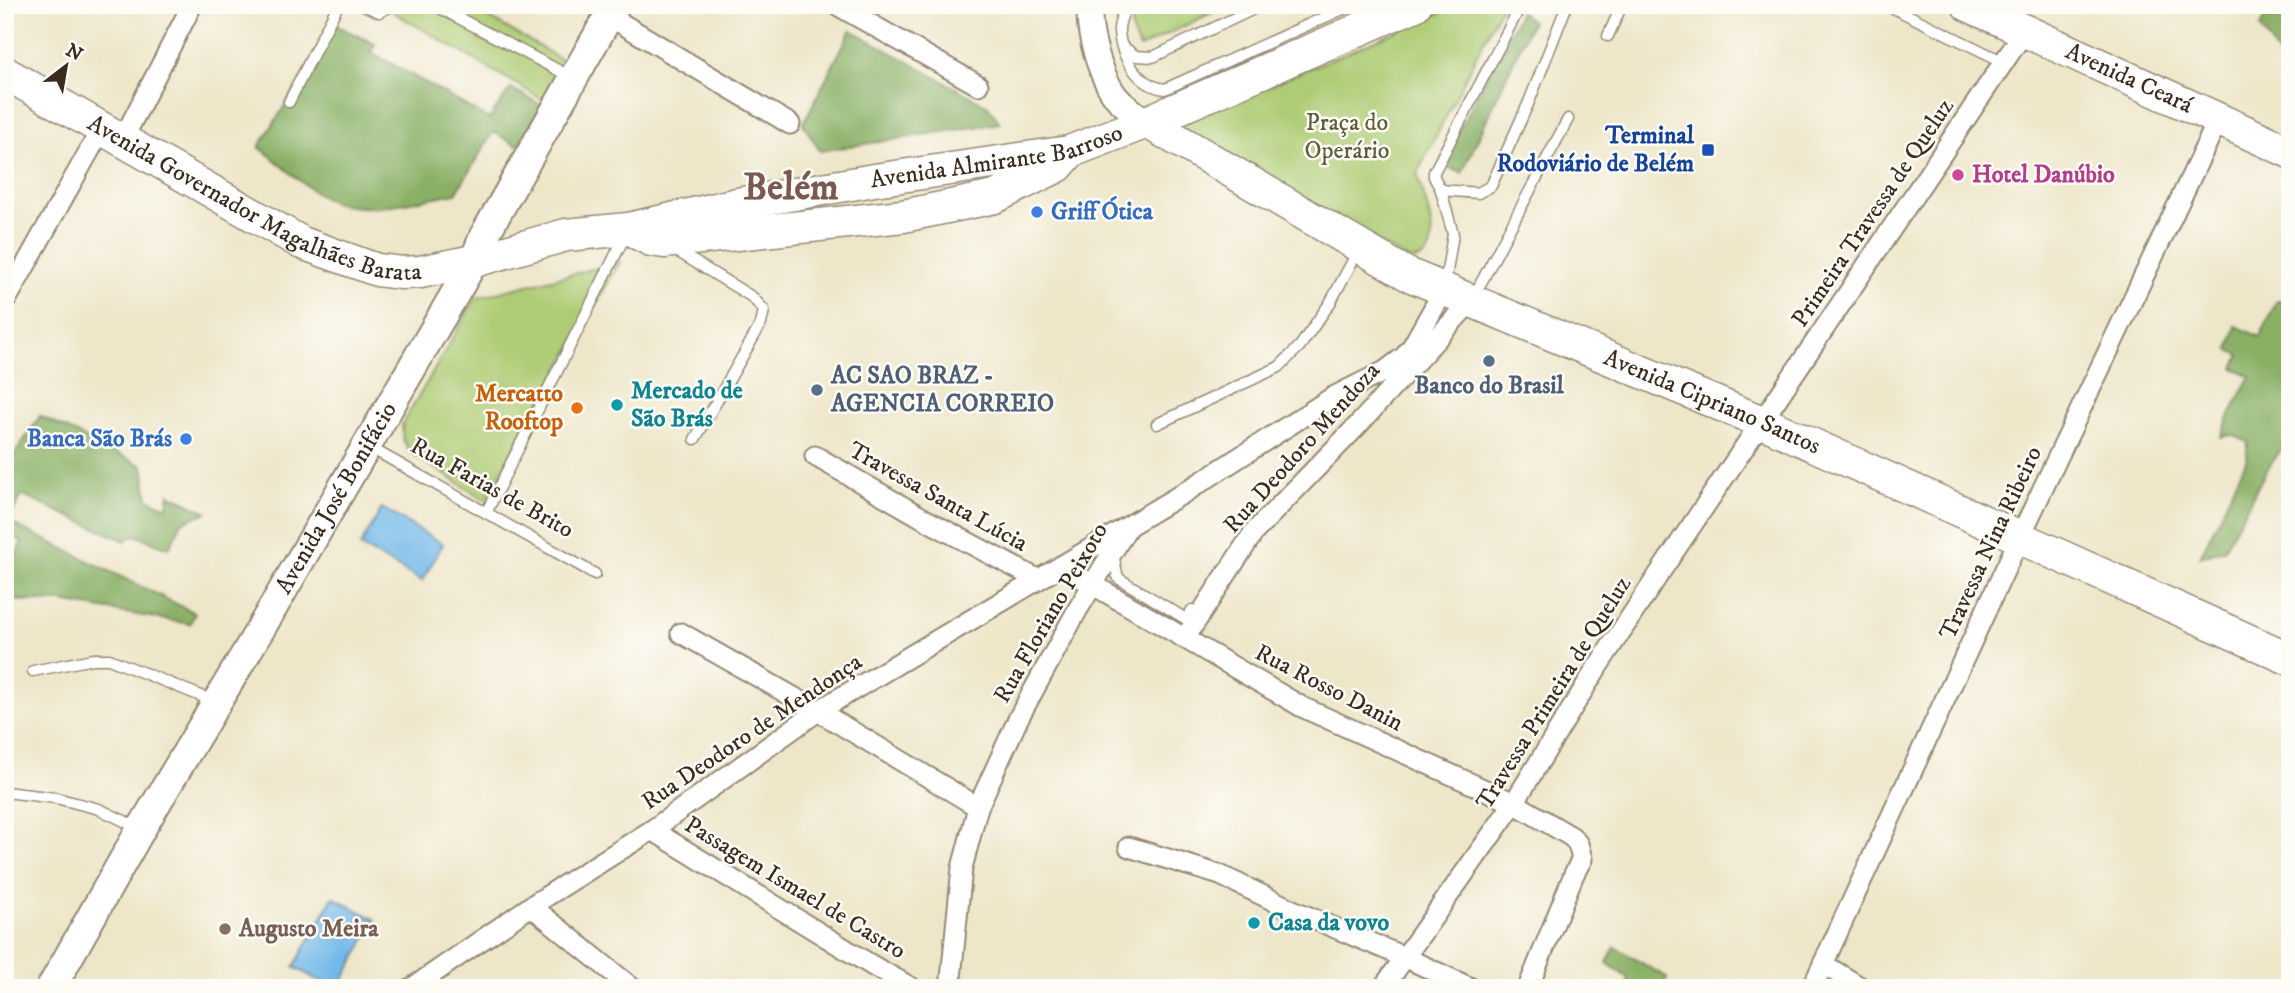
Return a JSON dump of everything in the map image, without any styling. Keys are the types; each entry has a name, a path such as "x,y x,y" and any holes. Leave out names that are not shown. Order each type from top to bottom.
{"main road":[{"name":"Avenida Almirante Barroso","path":"474,261 566,235 628,229 737,204 1069,152 1147,122 1415,5"},
{"name":"Avenida Ceará","path":"1968,5 2016,23 2290,152"},
{"name":"Avenida José Bonifácio","path":"51,988 141,829 474,261 484,236 573,78 604,9"},
{"name":"Avenida Governador Magalhães Barata","path":"5,73 302,243 377,270 402,273 474,261"},
{"name":"Avenida Cipriano Santos","path":"1147,122 1360,248 1458,295 1762,422 2290,659"},
{"path":"628,229 650,240 664,242 902,216 995,197 1059,166 1069,152"}],"street":[{"path":"5,302 192,5"},
{"path":"837,5 978,85"},
{"path":"1091,5 1088,15 1091,34 1108,82 1117,98 1147,122"},
{"path":"604,9 790,124"},
{"name":"Primeira Travessa de Queluz","path":"1762,422 2004,62 2016,23"},
{"name":"Travessa Nina Ribeiro","path":"1812,988 2019,539 2218,120"},
{"name":"Rua Deodoro Mendoza","path":"1185,638 1254,532 1359,424 1412,363 1458,295"},
{"name":"Rua Floriano Peixoto","path":"950,988 962,868 978,807 1019,717 1092,585 1128,527 1333,397 1385,371 1405,356 1458,295"},
{"path":"1333,397 1359,424"},
{"name":"Travessa Primeira de Queluz","path":"1383,988 1514,803 1598,666 1762,422"},
{"name":"Travessa Santa Lúcia","path":"815,456 1037,579"},
{"name":"Rua Deodoro de Mendonça","path":"412,988 531,906 652,830 818,711 1128,527"},
{"name":"Rua Rosso Danin","path":"1061,566 1302,707 1514,803 1572,837 1578,845 1582,859 1528,988"},
{"path":"681,634 818,711 978,807"},
{"name":"Passagem Ismael de Castro","path":"652,830 912,988"},
{"path":"1129,847 1220,875 1294,911 1471,988"},
{"path":"531,906 632,988"},
{"path":"1823,964 1862,988"}],"lane":[{"path":"289,102 338,5"},
{"path":"363,5 379,12 393,5"},
{"path":"434,5 573,78"},
{"path":"1126,5 1118,29 1122,46 1137,75 1148,84 1166,89 1352,5"},
{"path":"1122,46 1136,56 1153,57 1262,5"},
{"path":"1458,295 1453,234 1434,172 1521,5"},
{"path":"1441,190 1478,193 1491,186 1529,102 1567,5"},
{"path":"1608,36 1622,5"},
{"path":"1887,5 2004,62"},
{"path":"1458,295 1568,119"},
{"path":"486,513 628,229"},
{"path":"664,242 759,303 764,310 761,324 695,439"},
{"path":"1157,424 1279,367 1300,346 1330,303 1360,248"},
{"name":"Rua Farias de Brito","path":"365,445 594,574"},
{"path":"1113,553 1118,578 1186,619 1245,532"},
{"path":"33,671 93,659 109,659 216,702"},
{"path":"5,792 56,798 99,809 141,829"}],"green space":[{"path":"397,5 467,5 578,69 557,108 393,12"},
{"path":"1136,5 1227,5 1140,48 1132,27"},
{"name":"Praça do Operário","path":"1458,5 1502,5 1417,174 1428,211 1432,239 1429,250 1422,258 1409,260 1169,128"},
{"path":"2265,5 2290,5 2290,48 2281,60 2260,27 2269,9"},
{"path":"1520,12 1532,21 1462,173 1441,165"},
{"path":"335,25 375,44 371,52 489,119 511,88 543,106 518,146 493,132 456,193 386,206 351,206 334,202 311,190 259,147"},
{"path":"851,30 988,106 1000,123 820,151 803,124"},
{"path":"620,262 485,500 411,453 403,440 402,425 476,298"},
{"path":"2277,300 2290,301 2290,458 2282,448 2265,473 2224,549 2200,557 2246,461 2248,442 2232,435 2221,437 2251,376 2234,368 2240,355 2229,350 2236,326 2260,337"},
{"path":"40,416 143,466 148,499 167,507 169,494 207,512 182,522 169,548 135,535 125,541 21,495 9,522 195,613 190,624 62,602 5,600 5,577 22,542 8,532 8,522 5,520 5,469"},
{"path":"1615,947 1667,978 1663,986 1625,988 1629,979 1607,963"}],"water":[{"path":"382,508 443,544 422,581 360,546"},
{"path":"333,897 376,920 339,988 332,988 294,967"}],"place":[{"name":"Terminal Rodoviário de Belém","path":"1708,150"},
{"name":"Hotel Danúbio","path":"1958,175"},
{"name":"Griff Ótica","path":"1037,212"},
{"name":"Banco do Brasil","path":"1489,361"},
{"name":"AC SAO BRAZ - AGENCIA CORREIO","path":"817,390"},
{"name":"Mercado de São Brás","path":"617,405"},
{"name":"Mercatto Rooftop","path":"577,408"},
{"name":"Banca São Brás","path":"186,439"},
{"name":"Casa da vovo","path":"1254,923"},
{"name":"Augusto Meira","path":"225,929"}],"district":[{"name":"Belém","path":"791,188"}]}
